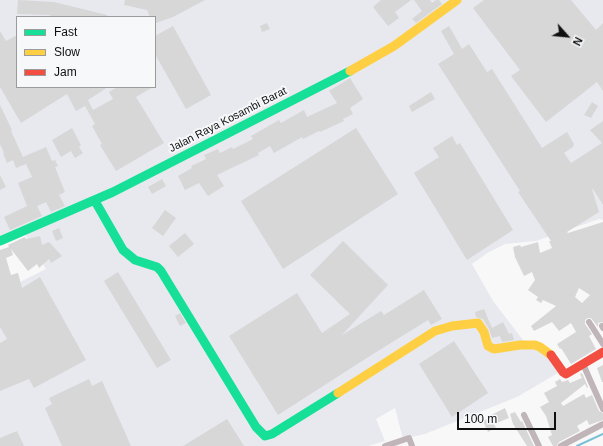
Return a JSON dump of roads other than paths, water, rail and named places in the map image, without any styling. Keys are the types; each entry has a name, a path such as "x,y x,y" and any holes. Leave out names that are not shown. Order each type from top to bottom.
{"street":[{"name":"Jalan Raya Kosambi Barat","path":"0,241 95,201 328,83 394,46 457,0"},
{"path":"95,201 123,250 135,260 157,267 161,271 256,427 265,436 272,434 435,331 452,326 478,323 484,332 488,346 494,349 520,345 535,345 540,347 549,353 566,374 603,352"},
{"path":"589,322 603,344"},
{"path":"583,364 603,409"},
{"path":"524,414 539,446"},
{"path":"561,446 603,424"},
{"path":"385,446 409,438 412,446"}],"waterway":[{"path":"577,446 603,434"}]}
